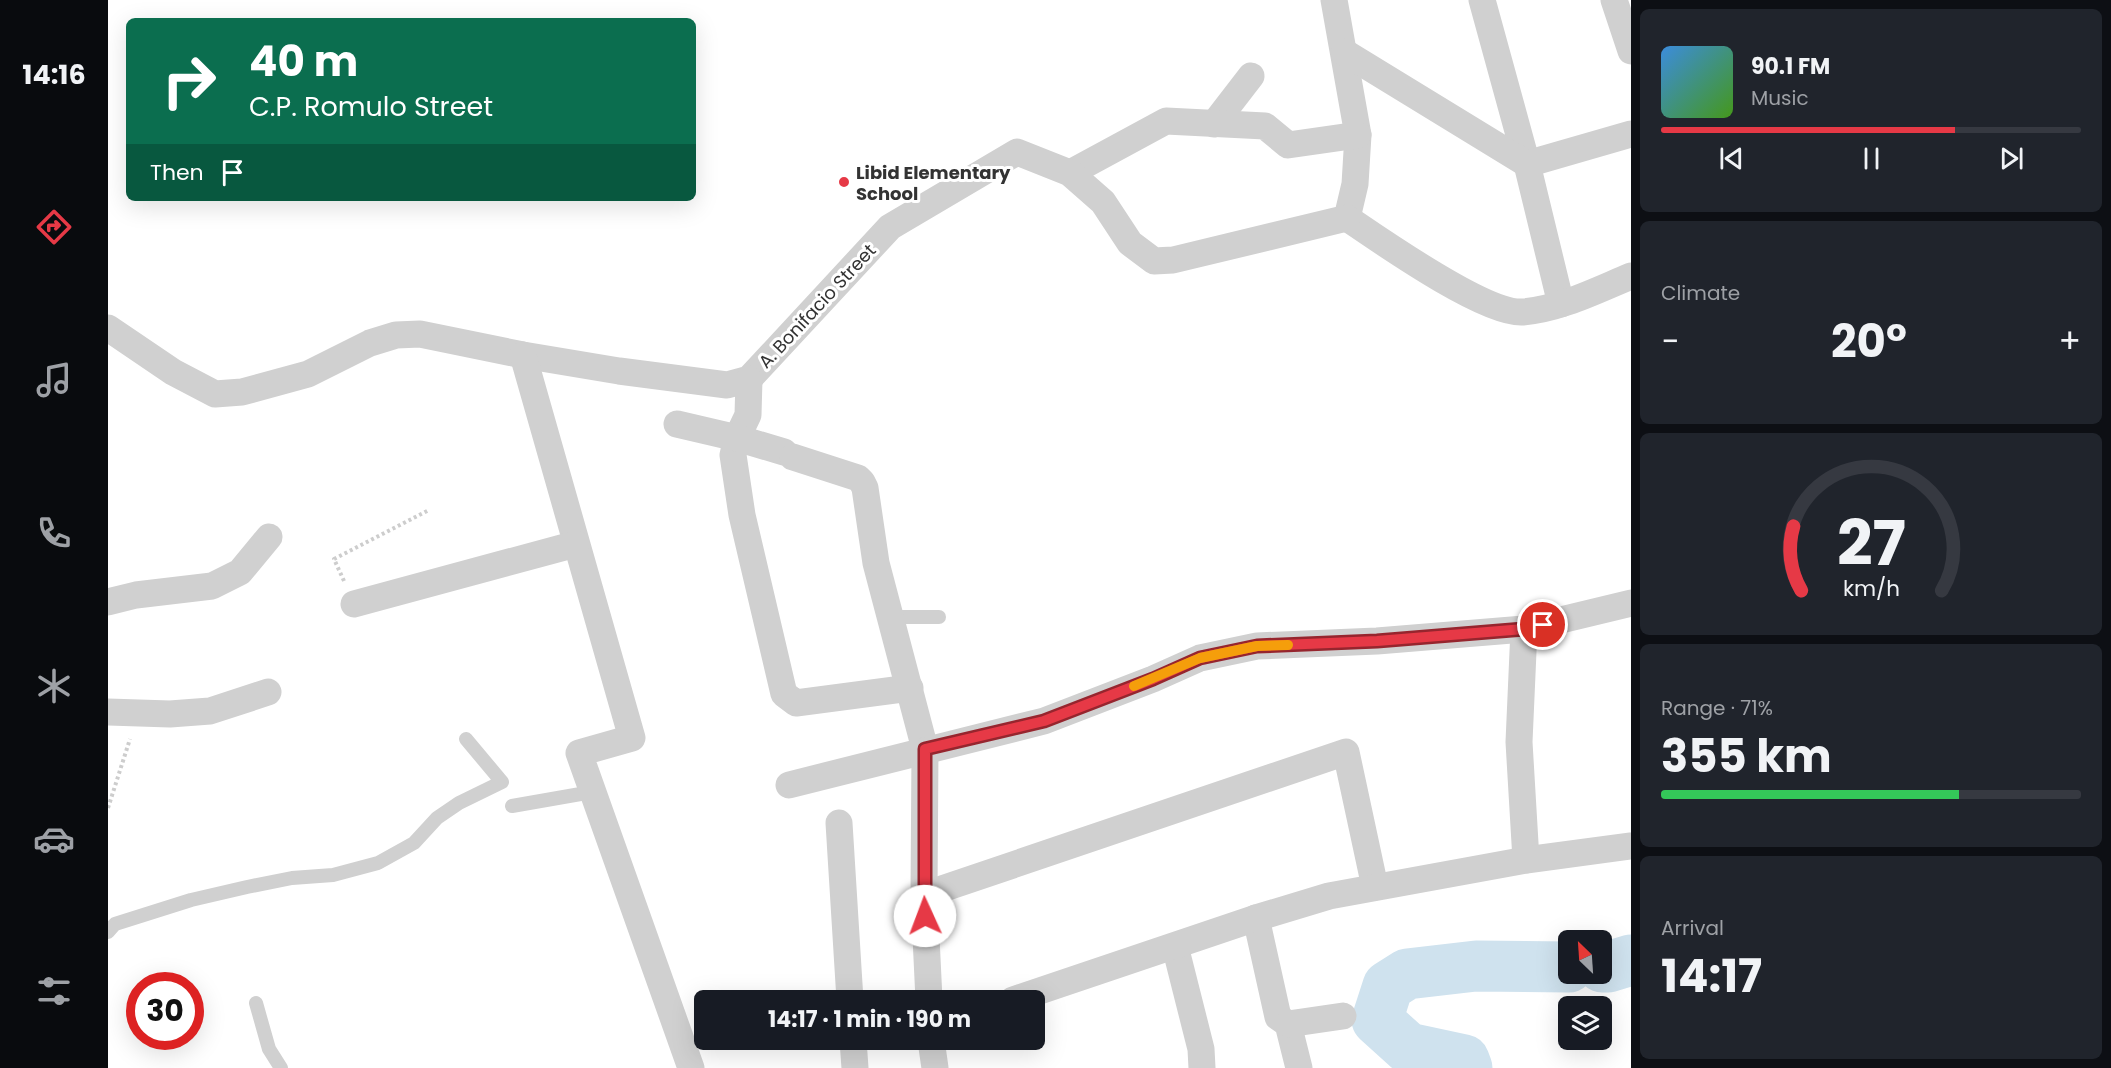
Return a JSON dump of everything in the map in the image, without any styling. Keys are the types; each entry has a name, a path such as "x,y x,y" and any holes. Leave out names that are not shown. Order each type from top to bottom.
{"street":[{"path":"1334,0 1358,135 1355,184 1347,218 1430,272 1485,303 1521,313 1561,304 1631,276"},
{"path":"1482,0 1527,164 1561,304"},
{"path":"1614,0 1631,51"},
{"path":"1344,52 1527,164 1631,134"},
{"path":"1214,124 1251,76"},
{"path":"1070,173 1166,121 1265,126 1288,145 1358,135"},
{"name":"A. Bonifacio Street","path":"108,328 173,372 215,394 242,392 308,374 370,343 396,335 420,334 619,371 727,385 749,379 890,227 1017,152 1070,173 1103,202 1130,243 1154,261 1173,260 1347,218"},
{"path":"524,355 632,738 579,753 690,1068"},
{"path":"749,379 748,415 737,438 733,455 742,515 784,694 796,703 910,688"},
{"path":"677,424 737,438 858,478 862,482 867,498 876,563 925,749 924,895 929,990"},
{"path":"108,602 136,595 212,586 240,572 269,537"},
{"path":"354,604 576,544"},
{"path":"789,785 925,749 1044,721 1153,679 1200,658 1245,649 1524,629 1631,603"},
{"path":"1524,629 1519,742 1526,860"},
{"path":"108,712 170,714 210,711 268,692"},
{"path":"924,895 1346,752 1375,887"},
{"path":"839,824 849,990"},
{"path":"1043,990 1256,918 1329,896 1526,860 1631,846"},
{"path":"1256,918 1278,1017 1288,1024 1299,1068"},
{"path":"1175,946 1201,1049 1202,1068"},
{"path":"1288,1024 1342,1016"},
{"path":"854,1050 855,1068"},
{"path":"933,1050 935,1068"}],"lane":[{"path":"890,617 939,617"},
{"path":"108,932 115,924 191,900 292,878 333,875 378,863 414,843 437,818 459,803 502,782 466,739"},
{"path":"512,806 592,792"},
{"path":"256,1003 269,1049 281,1068"}],"path":[{"path":"334,559 429,510"},
{"path":"108,808 139,713"}],"waterway":[{"path":"1612,966 1631,960"},
{"path":"1467,1068 1464,1060 1408,1048 1377,1020 1388,986 1407,974 1476,966 1558,967"}],"slow traffic":[{"path":"1134,686 1200,658 1257,646 1288,645"}],"place":[{"name":"Libid Elementary School","path":"844,182"}],"route":[{"path":"925,916 925,749 1044,721 1153,679 1200,658 1257,646 1377,641 1524,629 1543,625"}]}
